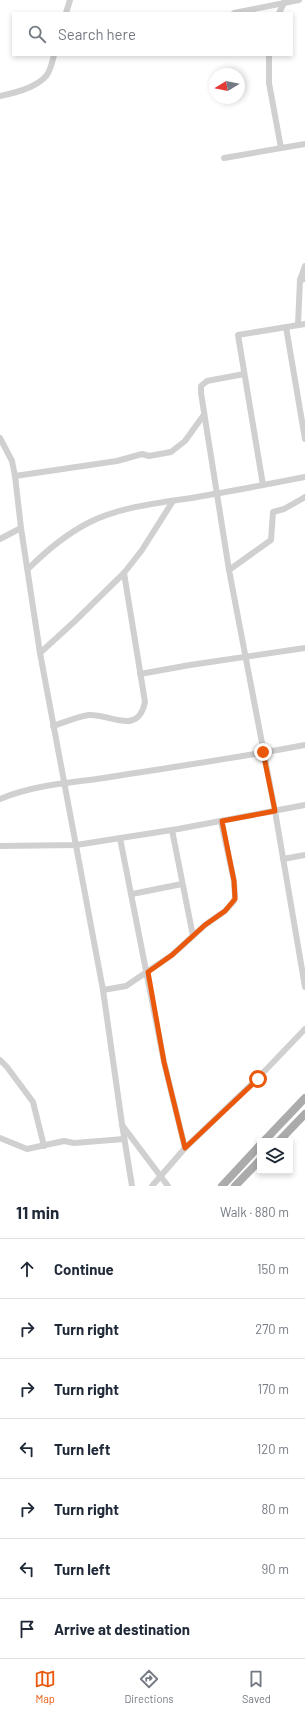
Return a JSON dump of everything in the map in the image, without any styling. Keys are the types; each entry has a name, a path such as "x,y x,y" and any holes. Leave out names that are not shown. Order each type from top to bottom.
{"main road":[{"path":"267,1138 305,1098"},
{"path":"282,1138 305,1114"},
{"path":"222,1186 257,1149"},
{"path":"235,1186 257,1163"}],"street":[{"path":"66,12 70,0"},
{"path":"239,12 299,0"},
{"path":"280,12 284,3"},
{"path":"0,96 24,90 39,82 46,76 51,68 54,56"},
{"path":"269,56 269,83 281,148"},
{"path":"224,158 305,144"},
{"path":"298,325 302,280 305,266"},
{"path":"263,485 238,335 305,324"},
{"path":"286,327 305,439"},
{"path":"244,374 204,383 201,389 203,416 229,570 275,811 305,987"},
{"path":"15,476 117,461 142,454 149,456 172,452 185,441 203,416"},
{"path":"0,438 8,453 15,476 21,528 40,653 103,990 132,1186"},
{"path":"0,449 8,453"},
{"path":"28,569 50,548 88,523 106,516 140,507 305,477"},
{"path":"229,570 271,540 273,512 284,509 305,497"},
{"path":"40,653 75,621 124,572 142,550 173,501"},
{"path":"0,539 21,528"},
{"path":"53,726 89,715 127,721 136,719 141,715 145,702 124,572"},
{"path":"140,674 305,648"},
{"path":"0,799 22,790 39,786 64,784 305,744"},
{"path":"0,846 76,845 172,830 305,805"},
{"path":"103,990 126,986 148,972 172,955 205,925 225,911 235,896 222,821"},
{"path":"172,830 193,936"},
{"path":"120,838 148,972 164,1062 185,1148"},
{"path":"283,859 305,855"},
{"path":"132,894 182,884"},
{"path":"152,1186 185,1148 258,1079 305,1029"},
{"path":"0,1060 8,1067 33,1102 44,1146"},
{"path":"0,1068 8,1067"},
{"path":"122,1124 168,1186"},
{"path":"0,1138 27,1149 64,1141 74,1143 124,1139"}],"route":[{"path":"258,1079 185,1148 164,1062 148,972 154,966 172,955 205,925 225,911 234,901 234,881 222,821 275,811 263,752"}]}
